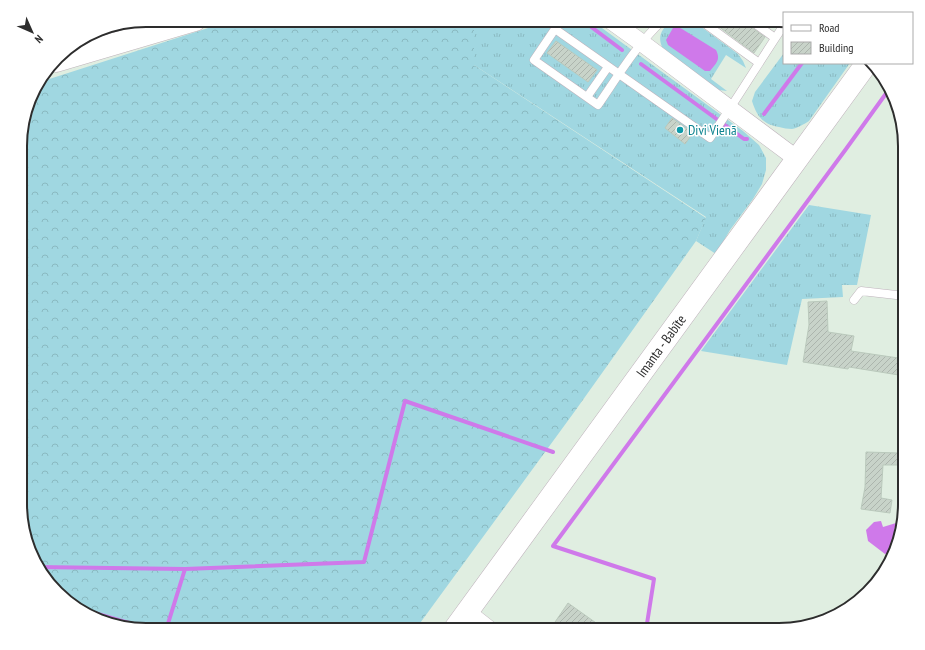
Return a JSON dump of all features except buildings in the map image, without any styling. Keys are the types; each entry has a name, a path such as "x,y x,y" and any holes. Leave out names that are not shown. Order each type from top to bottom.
{"main road":[{"path":"67,58 171,27"},
{"name":"Imanta - Babīte","path":"459,623 866,65"}],"street":[{"path":"620,27 797,159"},
{"path":"468,612 481,623"}],"lane":[{"path":"657,27 642,43 619,74 598,105 534,60 555,29 608,67 619,74 710,138 730,110 758,63 783,27"},
{"path":"709,27 758,63"},
{"path":"760,27 775,38"},
{"path":"587,97 608,67"},
{"path":"854,300 861,291 898,295"}],"green space":[{"path":"211,27 474,27 474,65 706,218 696,241 575,411 420,623 138,623 123,621 101,614 87,607 62,588 47,570 39,557 31,535 27,512 27,146 28,131 33,108 47,80"},
{"path":"474,27 601,27 743,131 759,145 766,158 766,170 762,184 730,230 716,254 696,241 706,217 474,65"},
{"path":"665,27 701,27 738,54 746,68 726,55 711,79 727,91 719,90 709,84 662,47 660,35"},
{"path":"783,54 783,64 849,64 809,121 799,127 792,129 773,126 761,119 752,101 755,92"},
{"path":"809,205 871,215 857,285 842,285 843,297 802,299 787,365 701,351"}],"shaded area":[{"path":"678,27 716,50 718,59 710,71 705,71 668,45 666,40 673,28"},
{"path":"881,521 883,527 896,523 894,535 887,553 885,554 868,541 866,530 874,522"}],"waterway":[{"path":"591,27 622,50"},
{"path":"641,64 744,139 747,139"},
{"path":"764,114 801,64"},
{"path":"647,623 654,579 553,546 886,94"},
{"path":"45,567 185,569 364,562 405,401 553,452"},
{"path":"168,623 185,569"}],"place":[{"name":"Divi Vienā","path":"680,130"}]}
